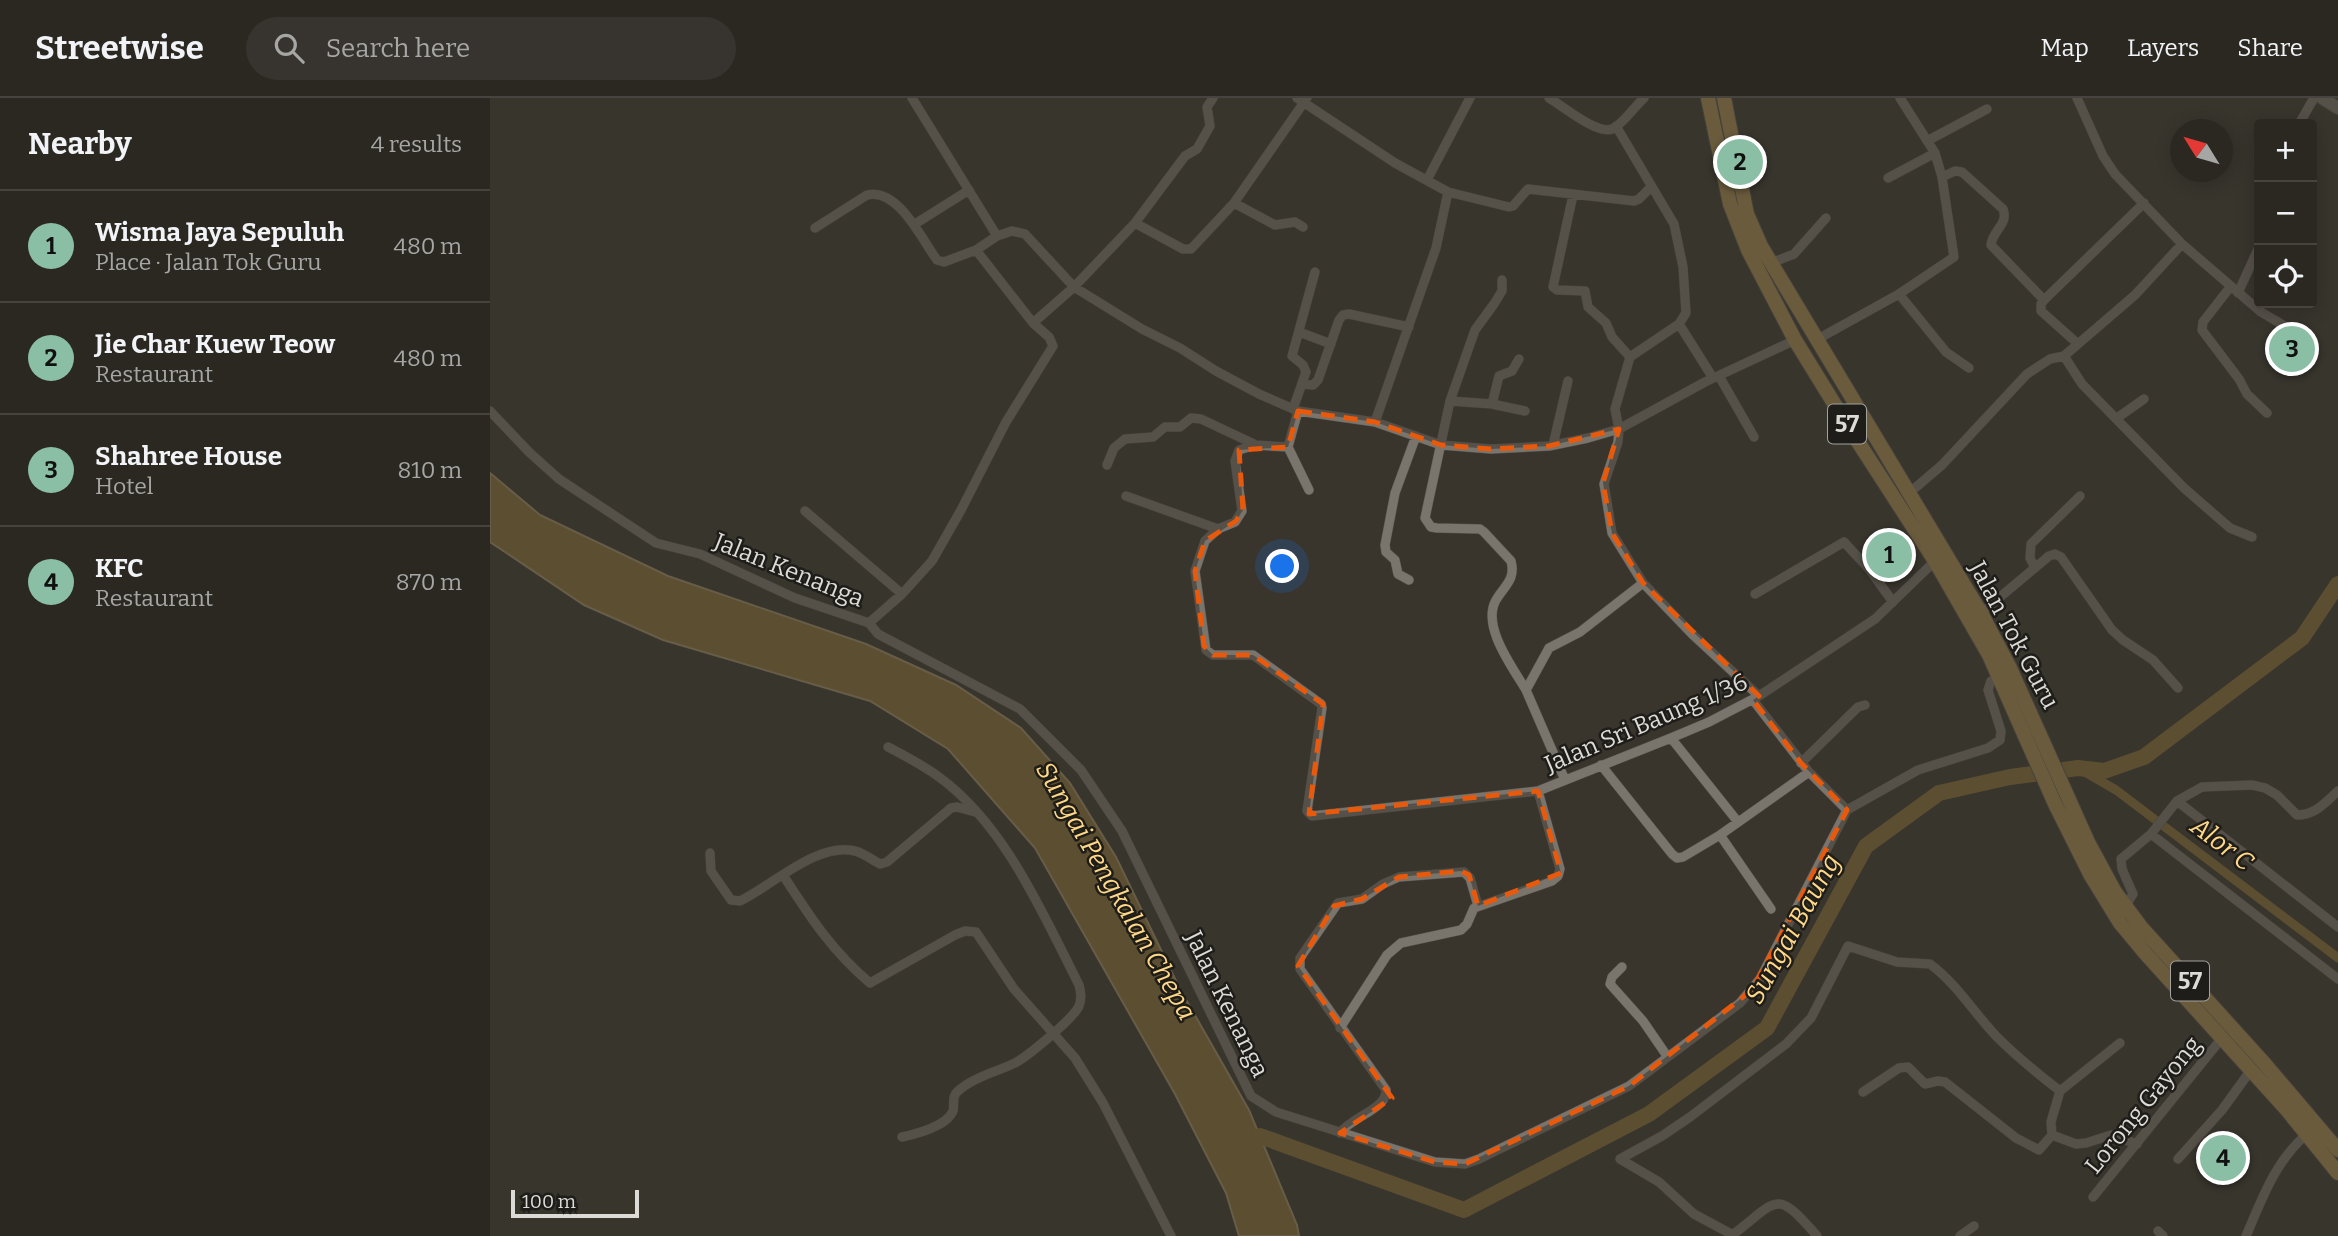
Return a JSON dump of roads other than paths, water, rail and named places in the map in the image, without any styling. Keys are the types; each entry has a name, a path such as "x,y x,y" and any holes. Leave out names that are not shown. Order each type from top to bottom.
{"main road":[{"name":"Jalan Tok Guru","path":"1708,98 1737,226 1796,340 1851,431 1936,561 2031,732 2090,874 2120,923 2306,1134"},
{"name":"Jalan Tok Guru","path":"1724,98 1747,214 1771,263 1816,340 1981,613 2010,668 2031,732"},
{"path":"1815,370 1829,362"},
{"name":"Jalan Tok Guru","path":"2062,802 2125,907 2264,1062 2332,1151 2338,1173"},
{"name":"57","path":"2306,1134 2332,1151"}],"street":[{"path":"912,98 997,236"},
{"path":"1033,323 1074,287 1135,223 1185,156 1198,147 1210,126 1207,107 1213,98"},
{"path":"1427,180 1470,98"},
{"path":"1549,98 1595,127 1609,130 1644,98"},
{"path":"1816,340 1899,294 1954,257 1942,177 1935,153 1900,98"},
{"path":"2077,98 2107,164 2182,244 2261,312 2298,334"},
{"path":"2302,119 2314,98"},
{"path":"2322,98 2338,108"},
{"path":"1135,223 1188,250 1194,247 1234,203 1303,100 1395,163 1448,192 1509,207 1528,189 1637,200 1651,187"},
{"path":"1927,141 1987,109"},
{"path":"1616,126 1674,224 1682,267 1686,313 1679,324 1630,357 1615,409 1619,429 1618,442 1604,486 1612,533 1643,583 1756,698 1801,763 1847,810 1918,770 1996,743 2001,737 2001,731 1988,690 1992,681 2001,678"},
{"path":"1888,178 1935,153"},
{"path":"1942,177 1955,171 1962,172 2003,209 2006,215 2004,221 1991,245 2044,300"},
{"path":"915,224 969,190"},
{"path":"1375,422 1436,248 1448,192"},
{"path":"815,228 871,193 886,196 915,224 937,260 944,262 976,250 997,236 1013,231 1025,234 1074,287 1142,329 1259,394 1296,410 1375,422 1441,445 1491,449 1553,445 1619,429 1716,377 1796,340"},
{"path":"1573,195 1553,287 1557,290 1585,291 1588,307 1606,323 1612,337 1630,357"},
{"path":"1234,203 1275,225 1295,222 1303,227"},
{"path":"2078,344 2041,311 2041,304 2144,203"},
{"path":"1771,263 1794,254 1826,218"},
{"path":"1908,494 1941,465 2027,374 2042,362 2064,356 2135,295 2182,244"},
{"path":"869,623 902,594 932,561 1006,422 1053,346 1049,337 1033,323 976,250"},
{"path":"2254,255 2234,289 2203,322 2202,330 2247,394 2267,413"},
{"path":"1309,489 1287,447 1306,369 1292,356 1315,272"},
{"path":"1502,280 1502,291 1475,330 1450,401 1425,518 1431,527 1480,529 1489,535 1511,561 1512,577 1496,599 1492,621 1494,633 1526,690 1565,780"},
{"path":"1899,294 1947,352 1969,368"},
{"path":"1303,384 1316,383 1339,320 1346,314 1409,327"},
{"path":"1679,324 1754,437"},
{"path":"1299,331 1331,344"},
{"path":"2064,356 2082,384 2212,515 2231,529 2252,537"},
{"path":"1492,404 1499,376 1512,371 1519,359"},
{"path":"1553,445 1568,381"},
{"path":"2117,418 2144,398"},
{"path":"1450,401 1492,404 1525,411"},
{"name":"Jalan Kenanga","path":"490,411 559,479 656,543 700,554 795,598 869,623 878,634 1020,709 1081,770 1122,831 1251,1096 1276,1112 1435,1163 1465,1164 1619,1092 1740,1003 1756,985 1847,810"},
{"path":"1107,465 1114,448 1125,439 1153,437 1165,427 1180,427 1191,418 1201,419 1255,445"},
{"path":"1409,580 1398,574 1395,560 1386,552 1385,545 1395,493 1416,436"},
{"path":"1126,496 1218,529 1235,522 1242,510 1236,459 1241,449 1255,445 1287,447"},
{"path":"2035,568 2030,558 2031,544 2080,496"},
{"path":"805,511 902,594"},
{"name":"Jalan Sri Baung 1/36","path":"1218,529 1204,542 1195,573 1204,646 1213,655 1248,654 1258,658 1321,704 1307,811 1312,816 1538,791 1671,738 1756,698 1874,620 1936,561"},
{"path":"1755,594 1844,542 1869,569 1893,602"},
{"path":"1981,613 2049,556 2055,554 2061,557 2112,630 2153,660 2178,688"},
{"path":"1526,690 1549,648 1580,632 1643,583"},
{"path":"1801,763 1858,707 1865,705"},
{"path":"1671,738 1738,822"},
{"path":"888,747 939,777 976,812 1007,853 1039,905 1079,985 1080,1004 1054,1031 1017,1062 974,1080 957,1092 952,1114 947,1119 924,1132 902,1137"},
{"path":"1601,765 1674,856 1683,856 1720,835 1809,772"},
{"path":"2125,907 2133,894 2122,869 2121,859 2152,832 2174,805 2202,787 2252,785 2277,795 2297,815 2315,811 2338,792"},
{"path":"1340,1028 1392,949 1401,943 1461,930 1467,925 1472,910 1478,906 1552,881 1558,876 1560,869 1538,791"},
{"path":"2174,805 2338,927"},
{"path":"710,853 710,871 735,902 750,897 803,863 823,855 844,850 860,853 880,864 887,862 951,808 976,812"},
{"path":"2152,832 2338,979"},
{"path":"1720,835 1772,909"},
{"path":"1340,1133 1349,1122 1382,1104 1386,1093 1298,964 1338,903 1362,899 1383,884 1399,877 1461,871 1469,875 1478,906"},
{"path":"783,875 818,930 843,960 870,984 955,935 965,931 976,932 1032,1012 1054,1031 1075,1058 1104,1103 1171,1236"},
{"path":"1817,1236 1794,1209 1783,1203 1776,1203 1732,1236 1694,1214 1659,1182 1620,1159 1690,1117 1786,1044 1811,1018 1848,946 1897,962 1930,964 1971,1004 1996,1036 2026,1065 2060,1091"},
{"path":"1622,967 1612,977 1610,984 1643,1021 1667,1056"},
{"name":"Lorong Gayong","path":"2093,1197 2222,1038"},
{"path":"1863,1092 1905,1066 1925,1084 1938,1081 1945,1083 2033,1149 2042,1148 2052,1135 2051,1122 2060,1091 2120,1042"},
{"path":"2178,1159 2222,1110 2251,1070"},
{"path":"2246,1236 2273,1176 2294,1145 2306,1134"},
{"path":"2052,1135 2076,1144 2111,1135 2137,1143"},
{"path":"1960,1236 1974,1226"}],"water":[{"name":"Sungai Pengkalan Chepa","path":"490,473 540,515 668,576 866,644 956,685 1021,728 1070,783 1116,857 1180,989 1249,1110 1297,1225 1299,1236 1239,1236 1226,1193 1175,1094 1035,848 948,749 870,701 663,640 584,605 490,542"}],"waterway":[{"name":"Sungai Baung","path":"1260,1136 1464,1210 1649,1114 1767,1028 1866,846 1939,793 2010,777 2078,768 2104,771 2144,757 2302,638 2338,584"},
{"name":"Alor C","path":"2078,768 2116,790 2338,958"}],"place":[{"name":"Jie Char Kuew Teow","path":"1740,162"},
{"name":"Shahree House","path":"2292,349"},
{"name":"Wisma Jaya Sepuluh","path":"1889,555"},
{"name":"KFC","path":"2223,1158"}]}
